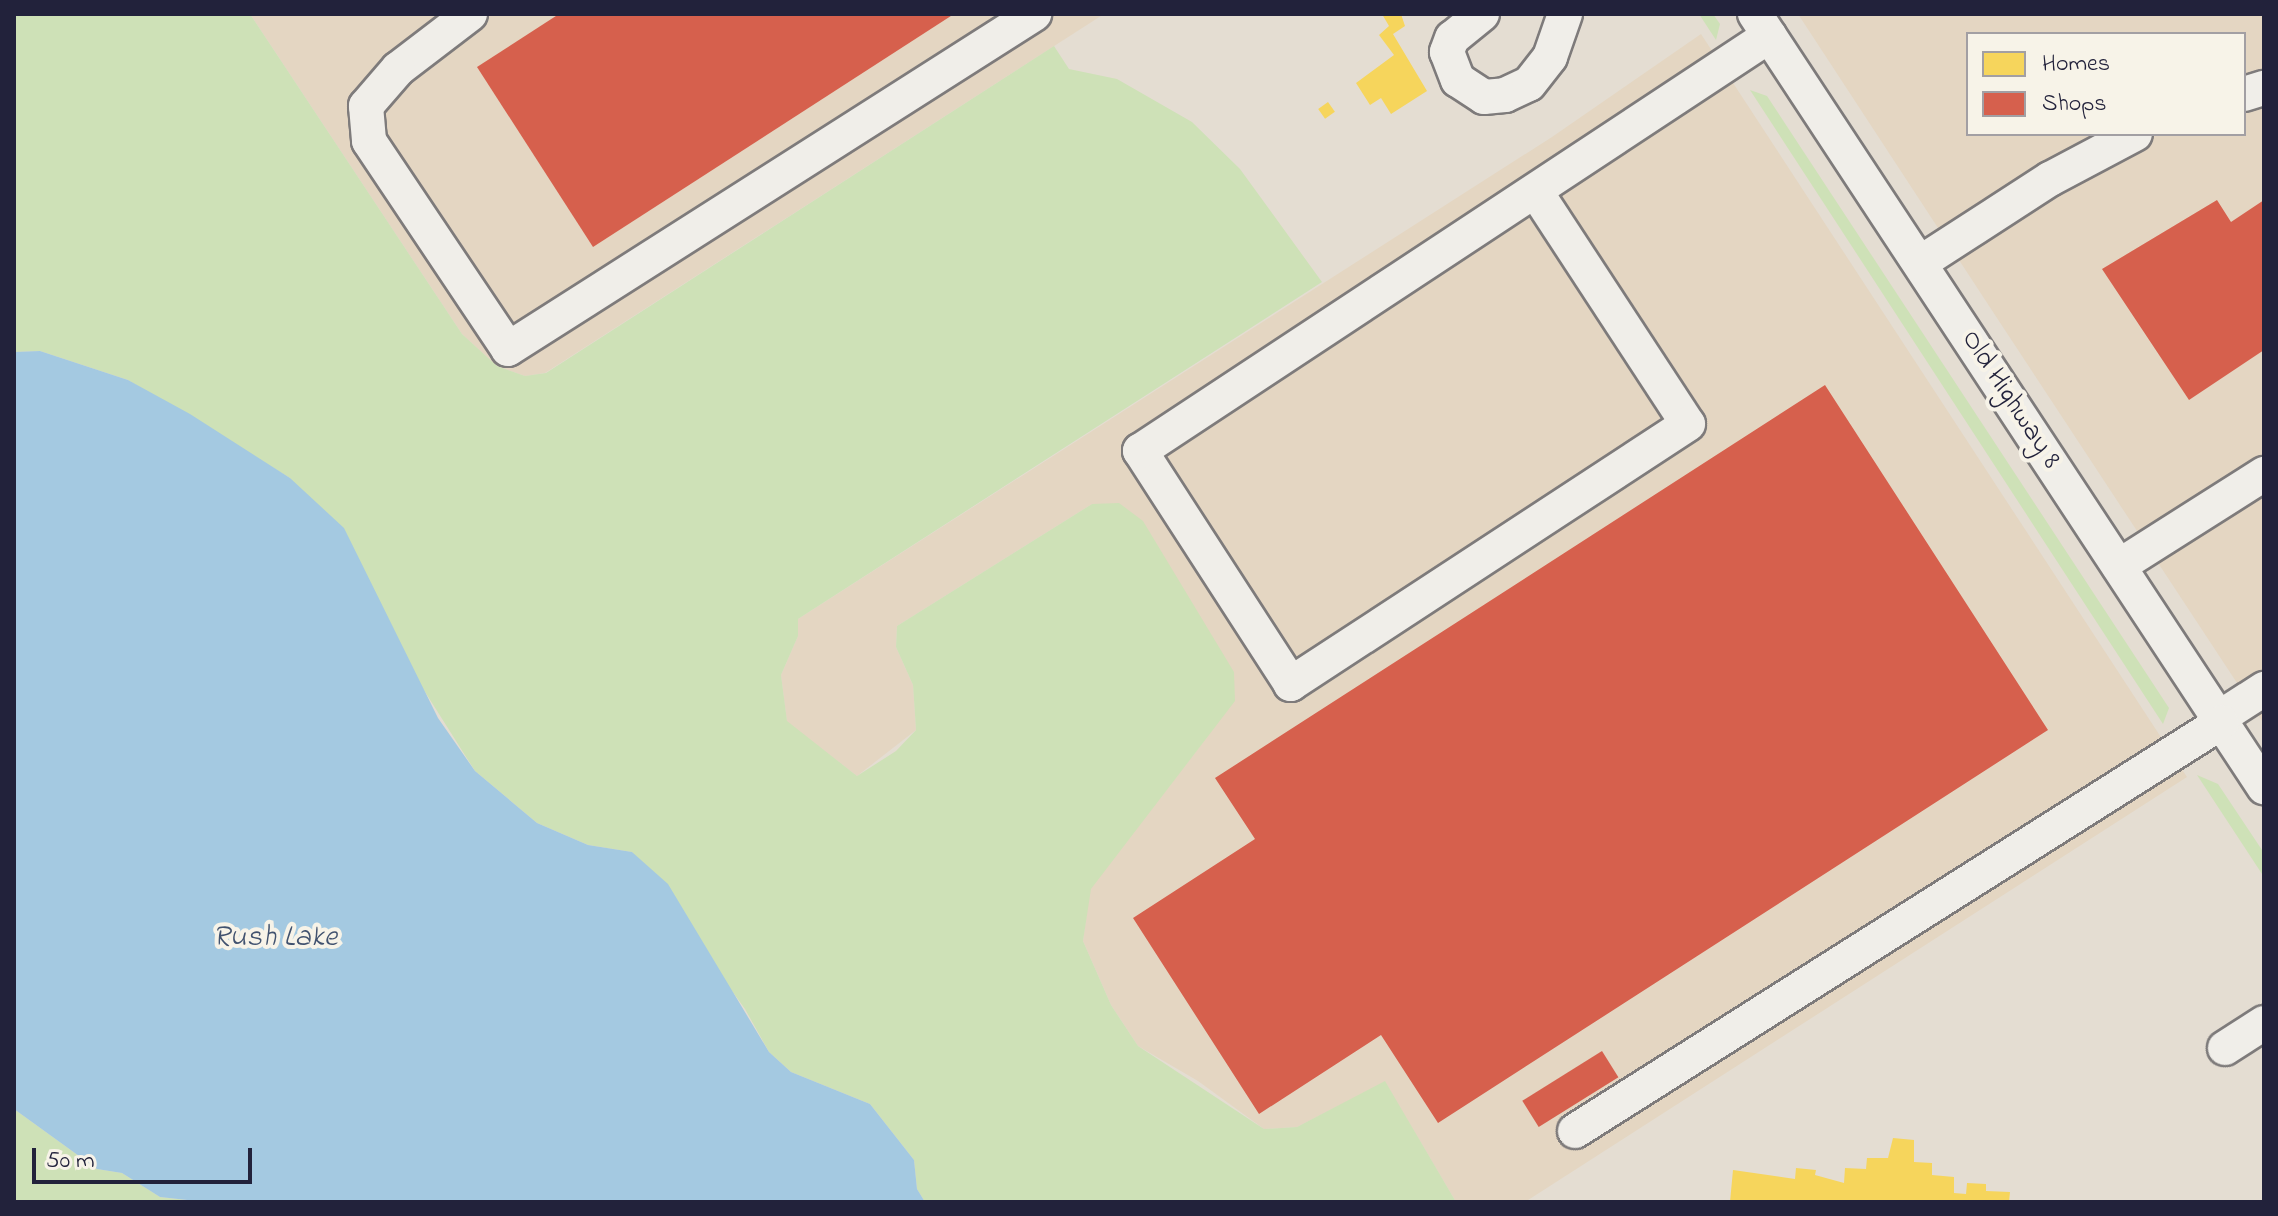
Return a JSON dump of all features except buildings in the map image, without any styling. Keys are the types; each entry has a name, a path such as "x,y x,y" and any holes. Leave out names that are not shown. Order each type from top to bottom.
{"street":[{"path":"470,14 398,69 366,106 369,141 508,349 1034,14"},
{"path":"1482,14 1452,38 1447,52 1458,80 1484,97 1505,95 1529,84 1550,57 1565,14"},
{"path":"1536,192 1688,424 1291,684 1140,451 1536,192 1762,25"},
{"name":"Old Highway 8","path":"1762,25 2264,787"},
{"path":"1920,263 2050,179 2131,136"},
{"path":"2119,566 2264,474"},
{"path":"1575,1131 2264,689"},
{"path":"2225,1048 2264,1023"}],"shaded area":[{"path":"250,14 1104,14 545,373 525,376 497,366 462,334"},
{"path":"1798,14 2264,14 2264,724"},
{"path":"1701,34 2187,777 1525,1202 1456,1202 1385,1082 1297,1127 1264,1129 1198,1081 1138,1046 1111,1005 1083,941 1090,889 1204,741 1092,504 897,626 896,647 913,685 916,730 857,776 787,722 781,675 798,636 798,619 1552,137"}],"green space":[{"path":"14,14 250,14 462,334 497,366 525,376 546,373 1054,46 1069,69 1117,79 1192,122 1240,169 1322,282 798,619 798,636 781,675 787,721 857,776 896,751 916,730 913,685 896,647 897,626 1092,504 1119,503 1143,521 1234,672 1235,701 1091,889 1083,941 1111,1005 1138,1046 1264,1129 1297,1127 1385,1081 1456,1202 925,1202 917,1189 914,1160 870,1104 791,1072 769,1052 745,1009 632,852 588,845 537,823 475,771 290,478 128,380 40,351 14,352"},
{"path":"1699,14 1713,14 1720,24 1716,40"},
{"path":"1750,90 1767,96 2169,708 2163,724"},
{"path":"2197,775 2218,784 2264,853 2264,877"},
{"path":"14,1109 97,1169 122,1173 160,1197 205,1202 14,1202"}],"water":[{"name":"Rush Lake","path":"40,351 128,380 190,414 290,478 344,528 438,718 475,771 537,823 588,845 632,852 668,884 769,1052 791,1072 870,1104 914,1160 917,1189 925,1202 205,1202 160,1197 122,1173 97,1169 14,1109 14,352"}]}
